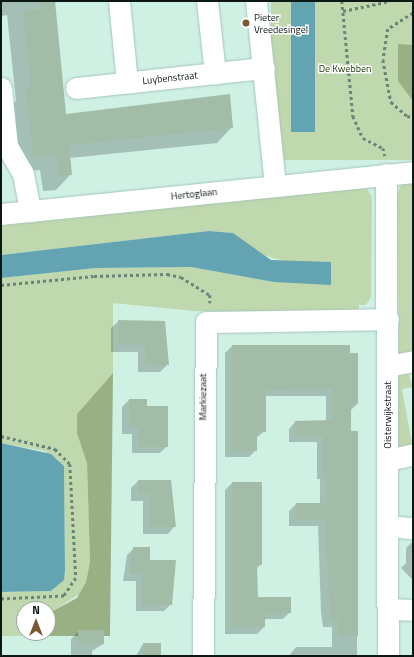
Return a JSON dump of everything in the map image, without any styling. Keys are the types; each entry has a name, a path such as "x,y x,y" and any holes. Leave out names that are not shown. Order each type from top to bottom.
{"street":[{"path":"119,1 127,83"},
{"path":"207,1 214,74"},
{"path":"256,1 275,185"},
{"name":"Luybenstraat","path":"76,88 264,68"},
{"path":"1,88 7,146 23,174 30,211"},
{"name":"Hertoglaan","path":"1,214 413,172"},
{"name":"Oisterwijkstraat","path":"386,174 388,319 388,656"},
{"path":"216,320 388,319"},
{"name":"Markiezaat","path":"203,656 203,334 206,322 216,320"},
{"path":"388,366 413,361"},
{"path":"388,460 413,454"},
{"path":"388,526 413,528"},
{"path":"388,609 413,610"}],"path":[{"path":"342,1 353,116 363,138 382,148 386,174"},
{"path":"343,11 390,1"},
{"path":"413,13 388,29 383,60 391,102 407,116 413,117"},
{"path":"1,285 94,276 167,274 181,277 210,295 210,310 216,320"},
{"path":"1,436 56,449 70,464 76,578 64,596 1,599"}],"green space":[{"name":"De Kwebben","path":"271,1 413,1 413,160 271,160"},
{"path":"398,44 413,45 413,101 398,81"},
{"path":"413,180 413,354 399,353 397,195 401,185"},
{"path":"364,184 372,197 371,297 366,305 359,305 359,311 194,311 113,303 113,373 77,414 87,463 90,562 84,591 56,609 56,601 16,601 16,636 1,636 1,592 51,591 64,580 64,475 59,460 44,451 1,443 1,278 96,268 191,267 274,282 287,262 259,254 233,233 210,231 1,255 1,221"},
{"path":"408,372 413,387 402,389 413,449 397,453 398,374"},
{"path":"113,373 110,636 56,636 56,609 77,598 86,582 90,562 87,463 77,433 77,414"}],"water":[{"path":"291,1 315,1 315,132 291,132"},
{"path":"209,231 233,233 271,260 331,262 331,285 274,282 191,267 96,268 1,278 1,255"},
{"path":"1,443 51,454 64,466 65,571 64,580 51,591 1,592"}],"building":[{"path":"40,1 55,1 66,114 230,94 233,128 69,145 72,175 58,176 56,155 33,157 26,89 31,88 23,11 41,9"},
{"path":"118,320 165,321 169,365 145,365 145,345 118,345"},
{"path":"232,345 350,345 350,353 358,353 358,404 351,404 351,431 358,431 358,636 338,636 338,620 330,620 325,520 296,520 296,503 327,503 327,473 323,473 323,436 295,436 295,421 332,420 332,389 266,390 266,432 257,432 257,451 232,451"},
{"path":"129,399 147,399 147,406 168,406 168,447 139,447 139,427 129,427"},
{"path":"138,480 171,480 176,527 150,527 150,494 138,494"},
{"path":"232,482 262,482 262,565 257,565 258,597 291,597 291,613 265,613 265,627 232,627"},
{"path":"133,547 150,547 150,560 176,560 172,605 142,605 142,574 129,574"},
{"path":"78,630 104,630 104,644 78,644"},
{"path":"143,643 161,643 161,656 143,656"}],"place":[{"name":"Pieter Vreedesingel","path":"246,23"}]}
